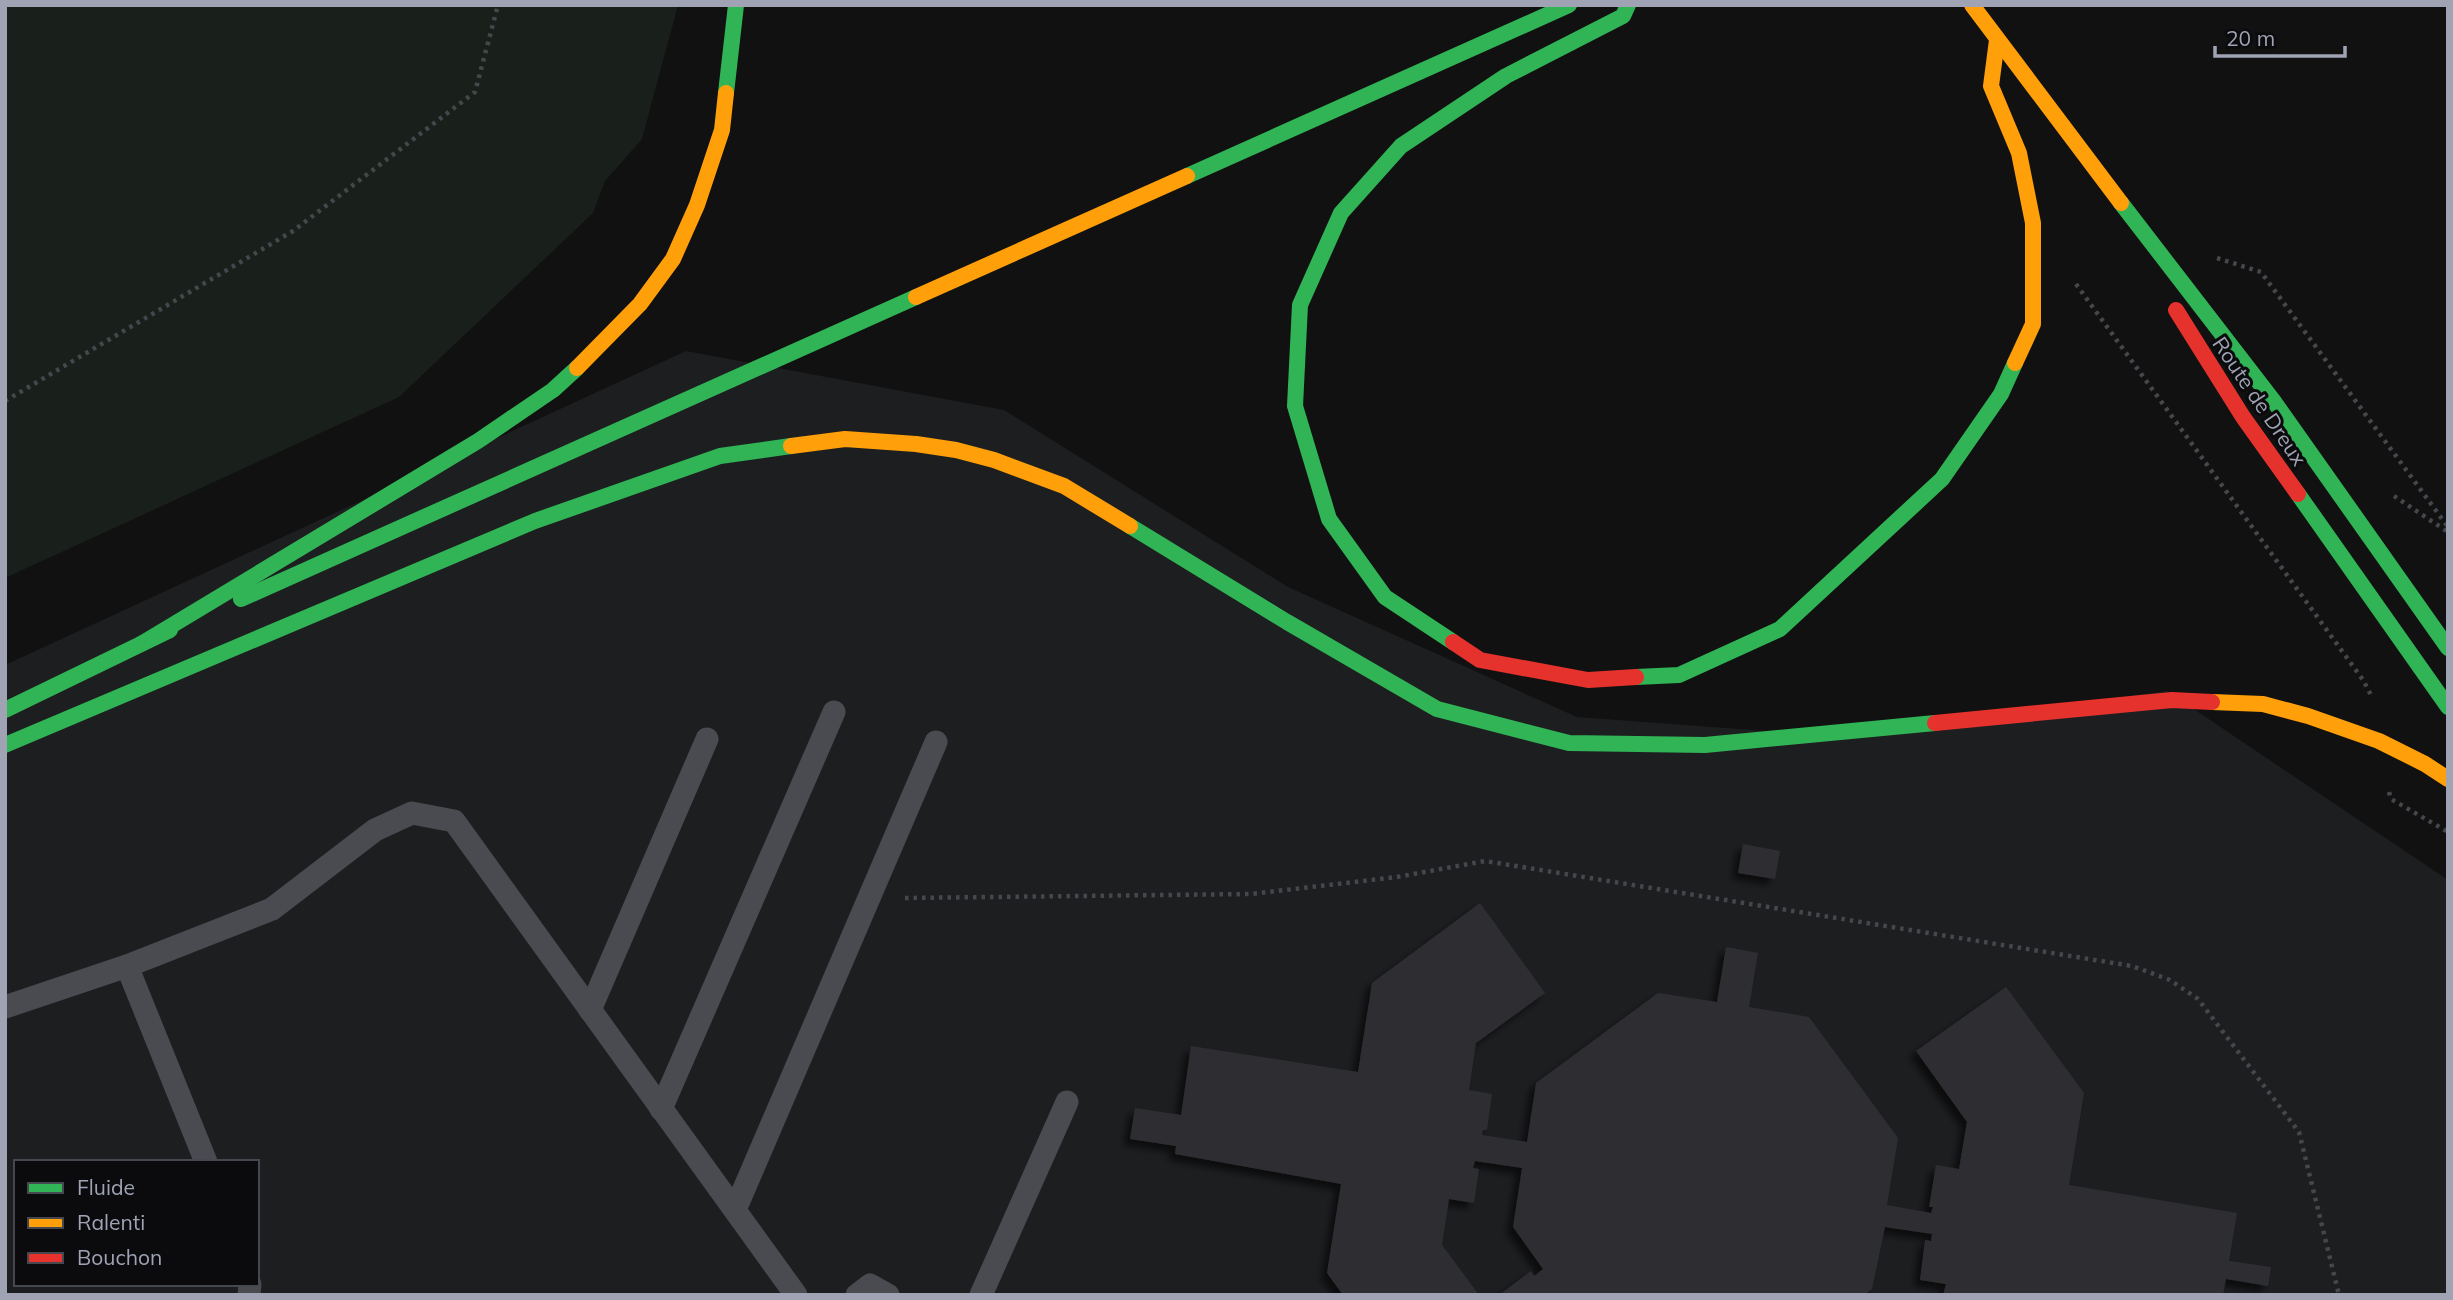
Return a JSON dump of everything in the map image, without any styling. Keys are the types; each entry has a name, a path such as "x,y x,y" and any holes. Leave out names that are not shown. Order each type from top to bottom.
{"main road":[{"path":"141,644 478,441 553,390 599,348 640,304 673,258 697,205 722,130 736,5"},
{"path":"5,710 141,644 1569,5"},
{"path":"1628,5 1623,16 1506,76 1401,146 1341,213 1300,305 1295,406 1329,519 1385,597 1480,660 1588,680 1679,675 1780,629 1942,479 2001,394 2034,324 2033,223 2019,153 1991,86 1997,40"},
{"name":"Route de Dreux","path":"1972,5 2049,110 2275,403 2448,648"},
{"name":"Route de Dreux","path":"2049,110 2139,252"},
{"name":"Route de Dreux","path":"2169,299 2244,417 2448,707"},
{"path":"5,745 535,521 720,456 845,439 956,450 994,460 1065,486 1287,622 1437,709 1569,743 1705,745 2172,700 2263,704 2308,716 2379,741 2448,779"}],"lane":[{"path":"661,1109 834,712"},
{"path":"590,1010 707,739"},
{"path":"735,1210 936,742"},
{"path":"5,1007 127,966 272,909 375,831 412,813 454,821 796,1295"},
{"path":"127,966 205,1160"},
{"path":"981,1295 1067,1102"},
{"path":"857,1295 870,1285 888,1295"}],"path":[{"path":"5,401 293,231 475,92 498,5"},
{"path":"2211,256 2261,272 2448,527"},
{"path":"2073,279 2363,680 2386,722 2379,741 2390,799 2448,832"},
{"path":"869,898 1251,894 1396,877 1485,861 2132,966 2170,980 2198,999 2299,1132 2339,1295"}],"shaded area":[{"path":"5,5 678,5 642,139 605,181 593,213 399,397 5,578"},
{"path":"686,351 1004,410 1288,587 1577,717 1834,736 2167,691 2448,880 2448,1295 5,1295 5,665"}],"building":[{"path":"1743,844 1780,851 1775,879 1738,873"},
{"path":"1480,903 1545,993 1476,1043 1469,1090 1492,1094 1487,1130 1483,1130 1482,1135 1527,1142 1536,1083 1658,993 1717,1002 1726,947 1758,953 1749,1007 1809,1017 1898,1138 1887,1205 1931,1213 1933,1207 1929,1207 1936,1165 1959,1169 1967,1122 1916,1051 2006,987 2084,1093 2069,1185 2237,1213 2229,1261 2271,1267 2268,1286 2226,1279 2223,1295 1943,1295 1946,1284 1920,1280 1925,1240 1931,1241 1932,1234 1885,1227 1872,1289 1864,1295 1499,1295 1531,1271 1534,1276 1543,1269 1513,1227 1522,1168 1475,1161 1473,1168 1479,1169 1474,1203 1449,1199 1442,1245 1479,1295 1343,1295 1327,1273 1341,1184 1175,1154 1176,1146 1130,1139 1135,1108 1181,1115 1191,1046 1358,1072 1372,983"}],"traffic: fast":[{"path":"726,93 736,5"},
{"path":"1187,176 1569,5"},
{"path":"1453,642 1385,597 1329,519 1295,406 1300,305 1341,213 1401,146 1506,76 1623,16 1628,5"},
{"path":"2121,203 2275,403 2448,648"},
{"path":"241,599 916,297"},
{"path":"1636,677 1679,675 1780,629 1942,479 2001,394 2015,363"},
{"path":"141,644 478,441 553,390 577,368"},
{"path":"5,745 535,521 720,456 791,446"},
{"path":"2298,494 2448,707"},
{"path":"1130,526 1437,709 1569,743 1705,745 1935,723"},
{"path":"5,710 170,630"}],"traffic: slow":[{"path":"1972,5 2121,203"},
{"path":"1997,40 1991,86 2019,153 2033,223 2033,324 2015,363"},
{"path":"577,368 640,304 673,259 697,205 722,130 726,93"},
{"path":"916,297 1187,176"},
{"path":"791,446 845,439 956,450 994,460 1064,486 1130,526"},
{"path":"2212,702 2263,704 2308,716 2379,741 2448,779"}],"traffic: jam":[{"path":"2176,310 2243,417 2298,494"},
{"path":"1453,642 1480,660 1588,680 1636,677"},
{"path":"1935,723 2172,700 2212,702"}]}
